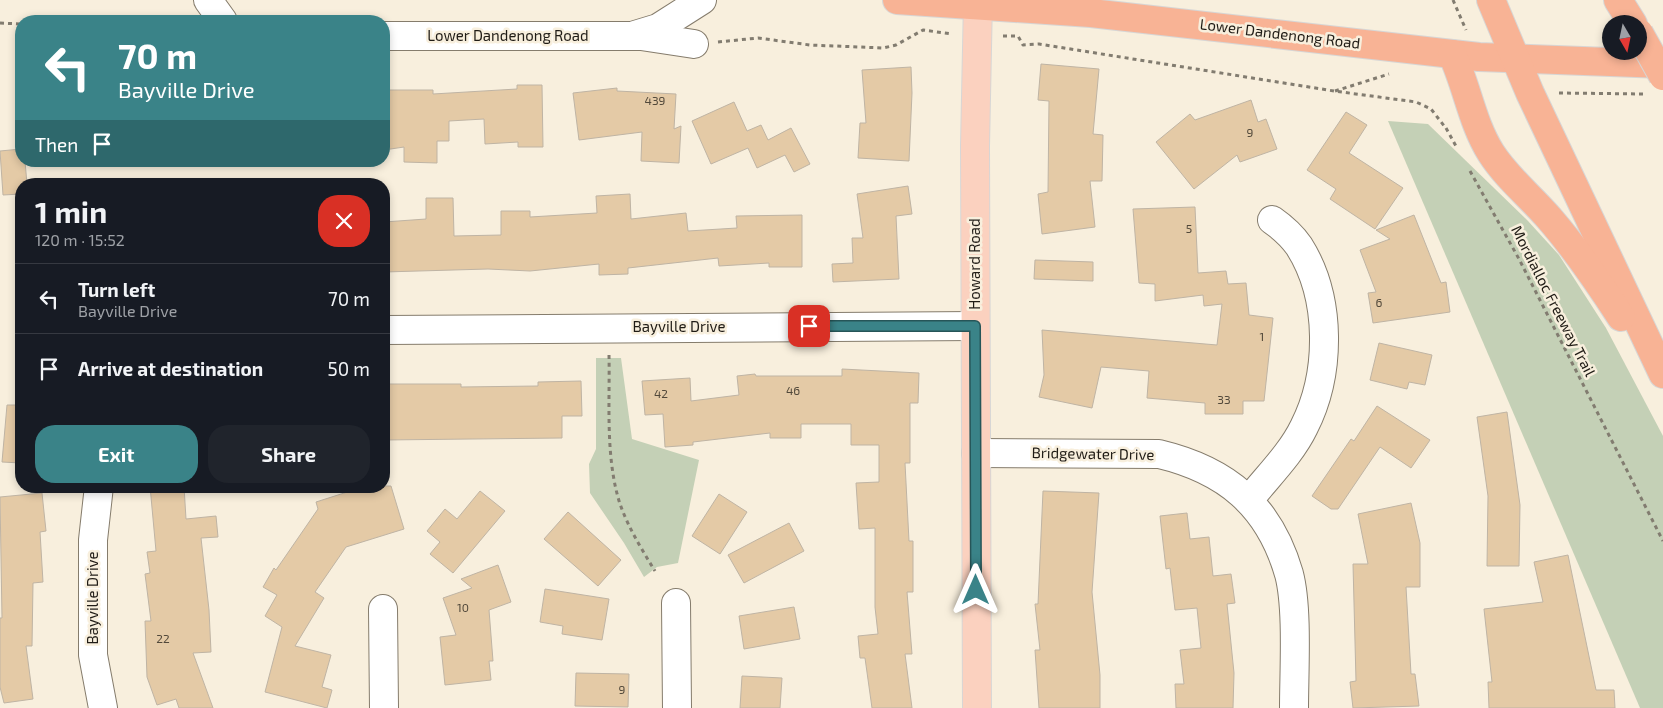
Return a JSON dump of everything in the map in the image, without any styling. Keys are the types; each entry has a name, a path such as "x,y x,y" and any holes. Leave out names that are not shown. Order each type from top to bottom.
{"highway":[{"name":"Lower Dandenong Road","path":"897,0 978,2 1452,54 1514,59 1663,64"},
{"path":"1491,0 1514,59 1663,374"},
{"path":"1618,0 1627,15"},
{"path":"1452,54 1466,87 1481,134 1498,163 1514,182 1540,207 1576,251 1663,381"},
{"path":"1648,60 1656,85"}],"main road":[{"name":"Howard Road","path":"977,708 975,146 978,2"}],"street":[{"path":"208,0 218,15"},
{"name":"Lower Dandenong Road","path":"631,36 658,28 702,0"},
{"name":"Lower Dandenong Road","path":"390,36 631,36 656,37 694,44"},
{"path":"1248,500 1304,428 1315,402 1323,356 1323,334 1316,288 1307,263 1299,246 1272,220"},
{"name":"Bayville Drive","path":"390,330 975,326"},
{"name":"Bridgewater Drive","path":"976,453 1158,454 1185,460 1209,470 1228,482 1248,500 1266,523 1279,548 1289,575 1292,602 1294,708"},
{"name":"Bayville Drive","path":"98,493 93,540 93,655 103,708"},
{"path":"676,603 677,708"},
{"path":"383,609 384,708"}],"path":[{"path":"0,23 15,24"},
{"path":"694,44 758,38 810,45 883,48 896,45 923,30 930,30"},
{"path":"1024,44 1039,44 1334,91 1416,102 1431,109 1445,127 1462,157"},
{"path":"1530,93 1656,85"},
{"path":"1445,127 1472,110"},
{"name":"Mordialloc Freeway Trail","path":"1467,165 1519,259 1663,541"},
{"path":"609,355 611,445 614,482 620,505 656,572"}],"green space":[{"path":"1388,121 1428,124 1528,221 1559,255 1606,328 1663,436 1663,708 1640,708"},
{"path":"596,358 621,358 632,439 699,460 678,563 657,567 644,577 624,543 590,493 589,464 596,449"}],"building":[{"path":"1041,64 1099,69 1093,134 1103,135 1102,181 1090,181 1095,227 1042,234 1038,194 1048,192 1049,101 1038,100"},
{"path":"911,67 912,93 909,161 858,158 860,123 866,123 862,70"},
{"path":"517,85 542,85 543,147 518,147 518,142 485,144 484,119 449,121 449,141 437,141 437,163 404,162 404,147 390,149 390,90 433,90 433,94 517,89"},
{"path":"617,88 617,91 676,94 674,129 681,126 679,163 641,161 642,132 579,140 573,93"},
{"path":"1251,100 1258,122 1266,119 1277,149 1240,162 1237,155 1194,189 1156,142 1190,114 1195,120"},
{"path":"734,102 747,131 761,125 768,140 791,128 810,164 794,172 785,155 757,168 748,148 711,164 692,121"},
{"path":"1346,112 1367,125 1349,153 1403,188 1375,229 1330,199 1336,189 1307,170"},
{"path":"15,150 15,167 26,167 26,178 15,178 15,194 3,195 0,151"},
{"path":"908,186 912,214 896,216 899,279 833,282 832,264 853,263 852,238 863,238 857,194"},
{"path":"630,194 631,219 686,213 688,231 737,228 736,216 802,215 802,267 769,267 769,263 719,266 718,258 628,268 628,274 599,275 599,264 530,271 488,269 390,272 390,222 426,219 426,198 453,198 454,236 501,235 501,211 530,211 530,217 597,213 596,196"},
{"path":"1195,207 1198,273 1226,271 1228,284 1246,283 1249,315 1273,318 1264,401 1243,401 1243,414 1205,414 1205,403 1147,398 1149,371 1101,367 1092,408 1039,397 1044,375 1042,330 1217,345 1222,304 1204,306 1203,295 1155,301 1155,284 1139,283 1133,209"},
{"path":"1414,215 1441,283 1446,282 1450,312 1373,323 1368,293 1376,292 1360,250 1390,239 1376,230"},
{"path":"1035,260 1093,262 1093,281 1034,279"},
{"path":"1379,343 1432,355 1425,385 1409,382 1407,389 1370,380"},
{"path":"842,369 919,373 918,403 910,403 910,463 905,463 909,541 913,541 913,592 907,592 912,654 905,654 912,708 872,708 865,658 860,658 858,636 878,634 875,607 875,528 859,529 856,483 879,482 879,445 851,445 851,424 801,424 801,438 770,438 770,433 693,442 693,445 665,447 663,414 645,415 642,381 690,378 691,401 739,395 737,376 755,374 756,376 842,376"},
{"path":"581,381 582,416 562,416 562,438 390,440 390,384 461,384 461,387 538,386 538,382"},
{"path":"7,405 15,405 15,463 2,462"},
{"path":"1377,406 1430,440 1411,468 1380,447 1338,509 1331,509 1312,496 1351,439 1354,441"},
{"path":"1507,412 1520,505 1519,566 1487,566 1488,496 1477,417"},
{"path":"391,486 404,529 346,547 315,592 324,598 295,646 331,655 322,687 332,690 327,708 265,692 282,627 265,616 277,595 263,587 274,568 276,570 318,509 316,502 344,493 390,493"},
{"path":"480,491 505,511 453,573 430,554 440,542 427,531 445,509 457,519"},
{"path":"1043,491 1099,493 1092,592 1100,675 1100,708 1039,708 1035,650 1040,650 1035,604 1038,604"},
{"path":"42,493 46,531 40,532 43,582 33,583 32,646 26,646 33,699 4,703 0,687 0,618 2,618 0,497"},
{"path":"151,493 184,493 186,519 216,516 218,537 201,538 209,610 211,652 193,653 213,708 179,708 176,699 157,705 147,677 145,621 151,621 145,574 150,573 147,552 156,551"},
{"path":"719,494 747,512 720,554 692,536"},
{"path":"1411,503 1420,543 1420,587 1406,587 1411,674 1415,674 1419,706 1353,708 1350,682 1356,681 1353,564 1368,564 1358,514"},
{"path":"568,512 621,560 598,586 544,539"},
{"path":"1187,513 1190,539 1209,537 1213,576 1231,574 1235,603 1227,604 1234,673 1233,708 1176,708 1175,684 1184,684 1180,650 1201,648 1197,608 1175,610 1170,568 1166,569 1160,516"},
{"path":"789,523 804,551 744,583 728,555"},
{"path":"1568,555 1596,690 1614,690 1615,708 1489,708 1488,682 1492,682 1484,609 1543,602 1534,562"},
{"path":"498,565 511,602 489,610 493,661 489,661 491,680 445,685 440,637 456,635 443,598 472,588 461,579"},
{"path":"545,589 609,599 602,640 562,634 563,626 540,622"},
{"path":"794,607 800,639 744,649 739,616"},
{"path":"576,673 629,674 628,707 575,706"},
{"path":"742,676 782,678 780,708 740,708"}],"route":[{"path":"809,326 975,326 976,590"}]}
